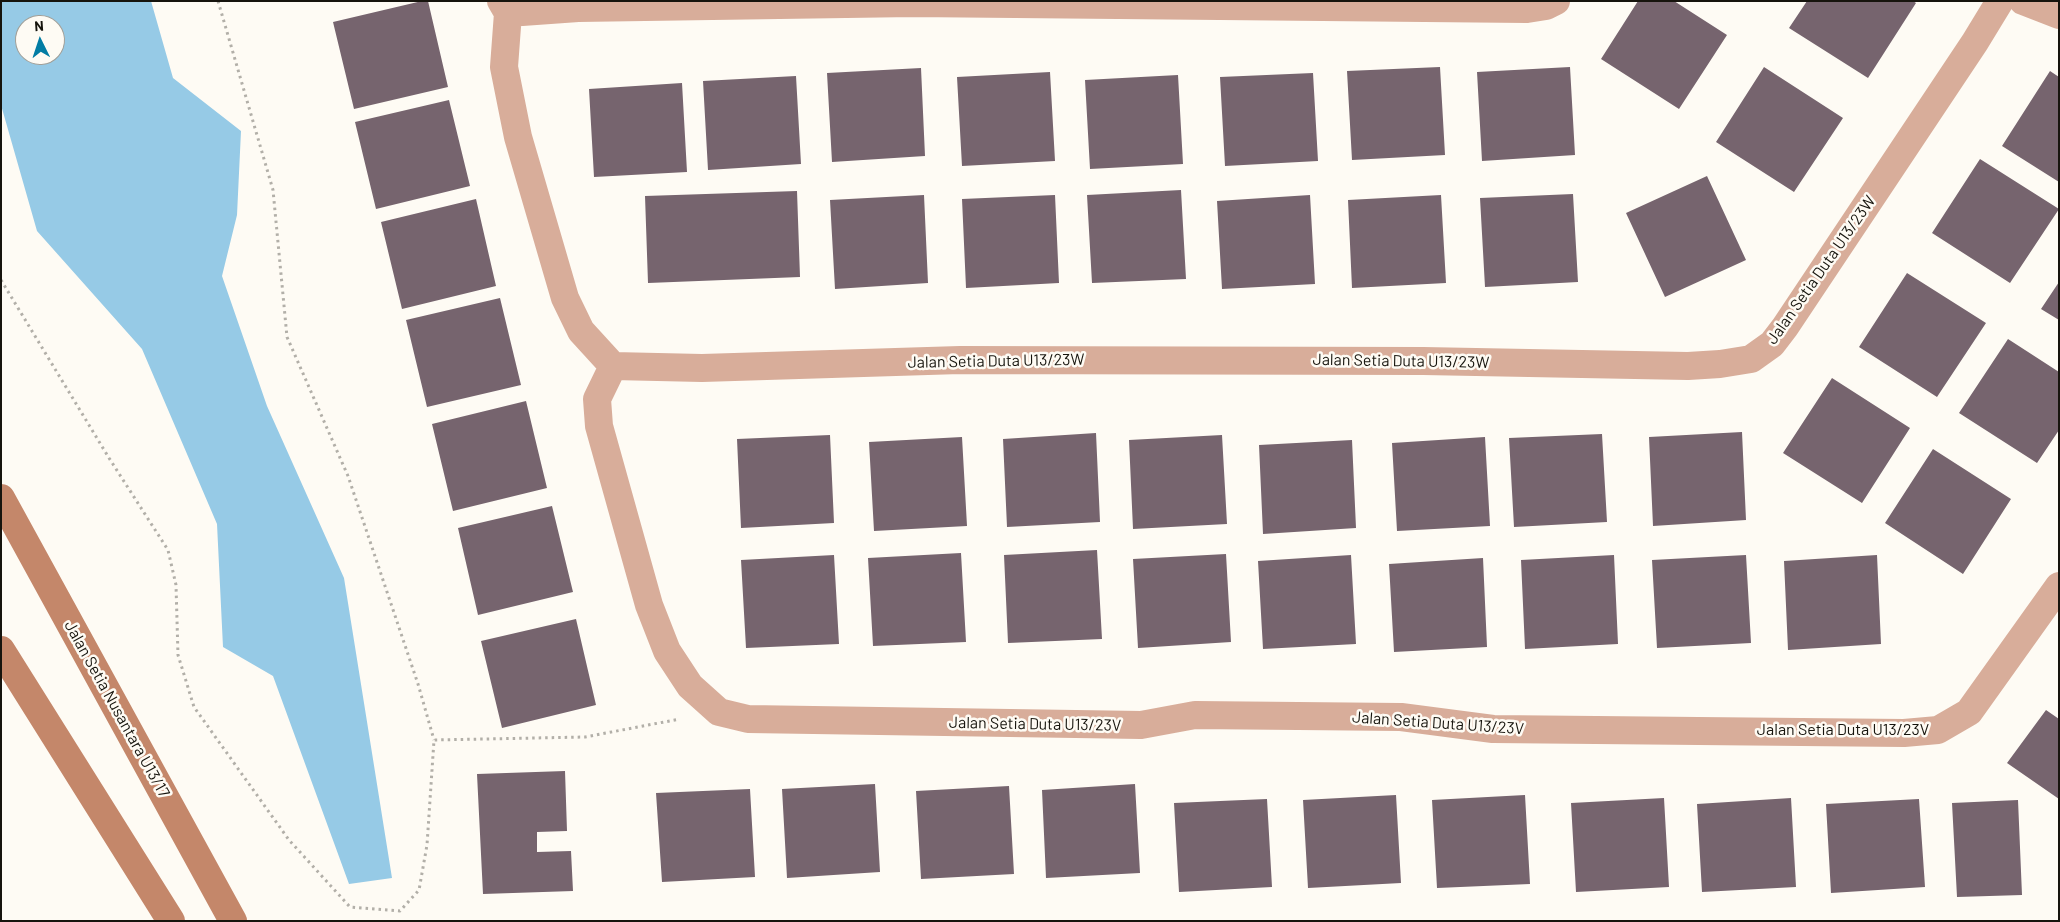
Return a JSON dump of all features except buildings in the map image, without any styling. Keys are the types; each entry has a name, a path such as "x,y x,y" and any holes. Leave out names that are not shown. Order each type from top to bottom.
{"main road":[{"name":"Jalan Setia Nusantara U13/17","path":"1,498 233,921"},
{"path":"1,650 171,921"}],"street":[{"path":"719,712 690,686 667,651 648,605 599,426 597,399 613,366 581,331 565,298 518,138 504,67 505,7 578,8 912,3 1527,8 1546,6 1556,1"},
{"name":"Jalan Setia Duta U13/23W","path":"613,366 702,368 960,360 1423,361 1688,366 1720,364 1751,359 1772,344 1785,327 1975,42 2000,1"},
{"path":"2023,1 2059,15"},
{"name":"Jalan Setia Duta U13/23V","path":"719,712 748,719 1121,725 1141,725 1195,715 1401,717 1493,728 1895,733 1938,730 1969,712 2059,586"}],"path":[{"path":"1,280 109,458 168,550 176,585 178,655 194,707 289,840 350,907 400,911 419,890 427,845 434,740 418,684 348,476 286,337 273,190 218,1"},
{"path":"434,740 585,737 719,712"}],"water":[{"path":"1,1 151,1 173,78 241,131 237,215 222,276 267,406 344,578 392,878 349,884 273,676 223,647 217,524 142,349 37,231 1,105"}]}
